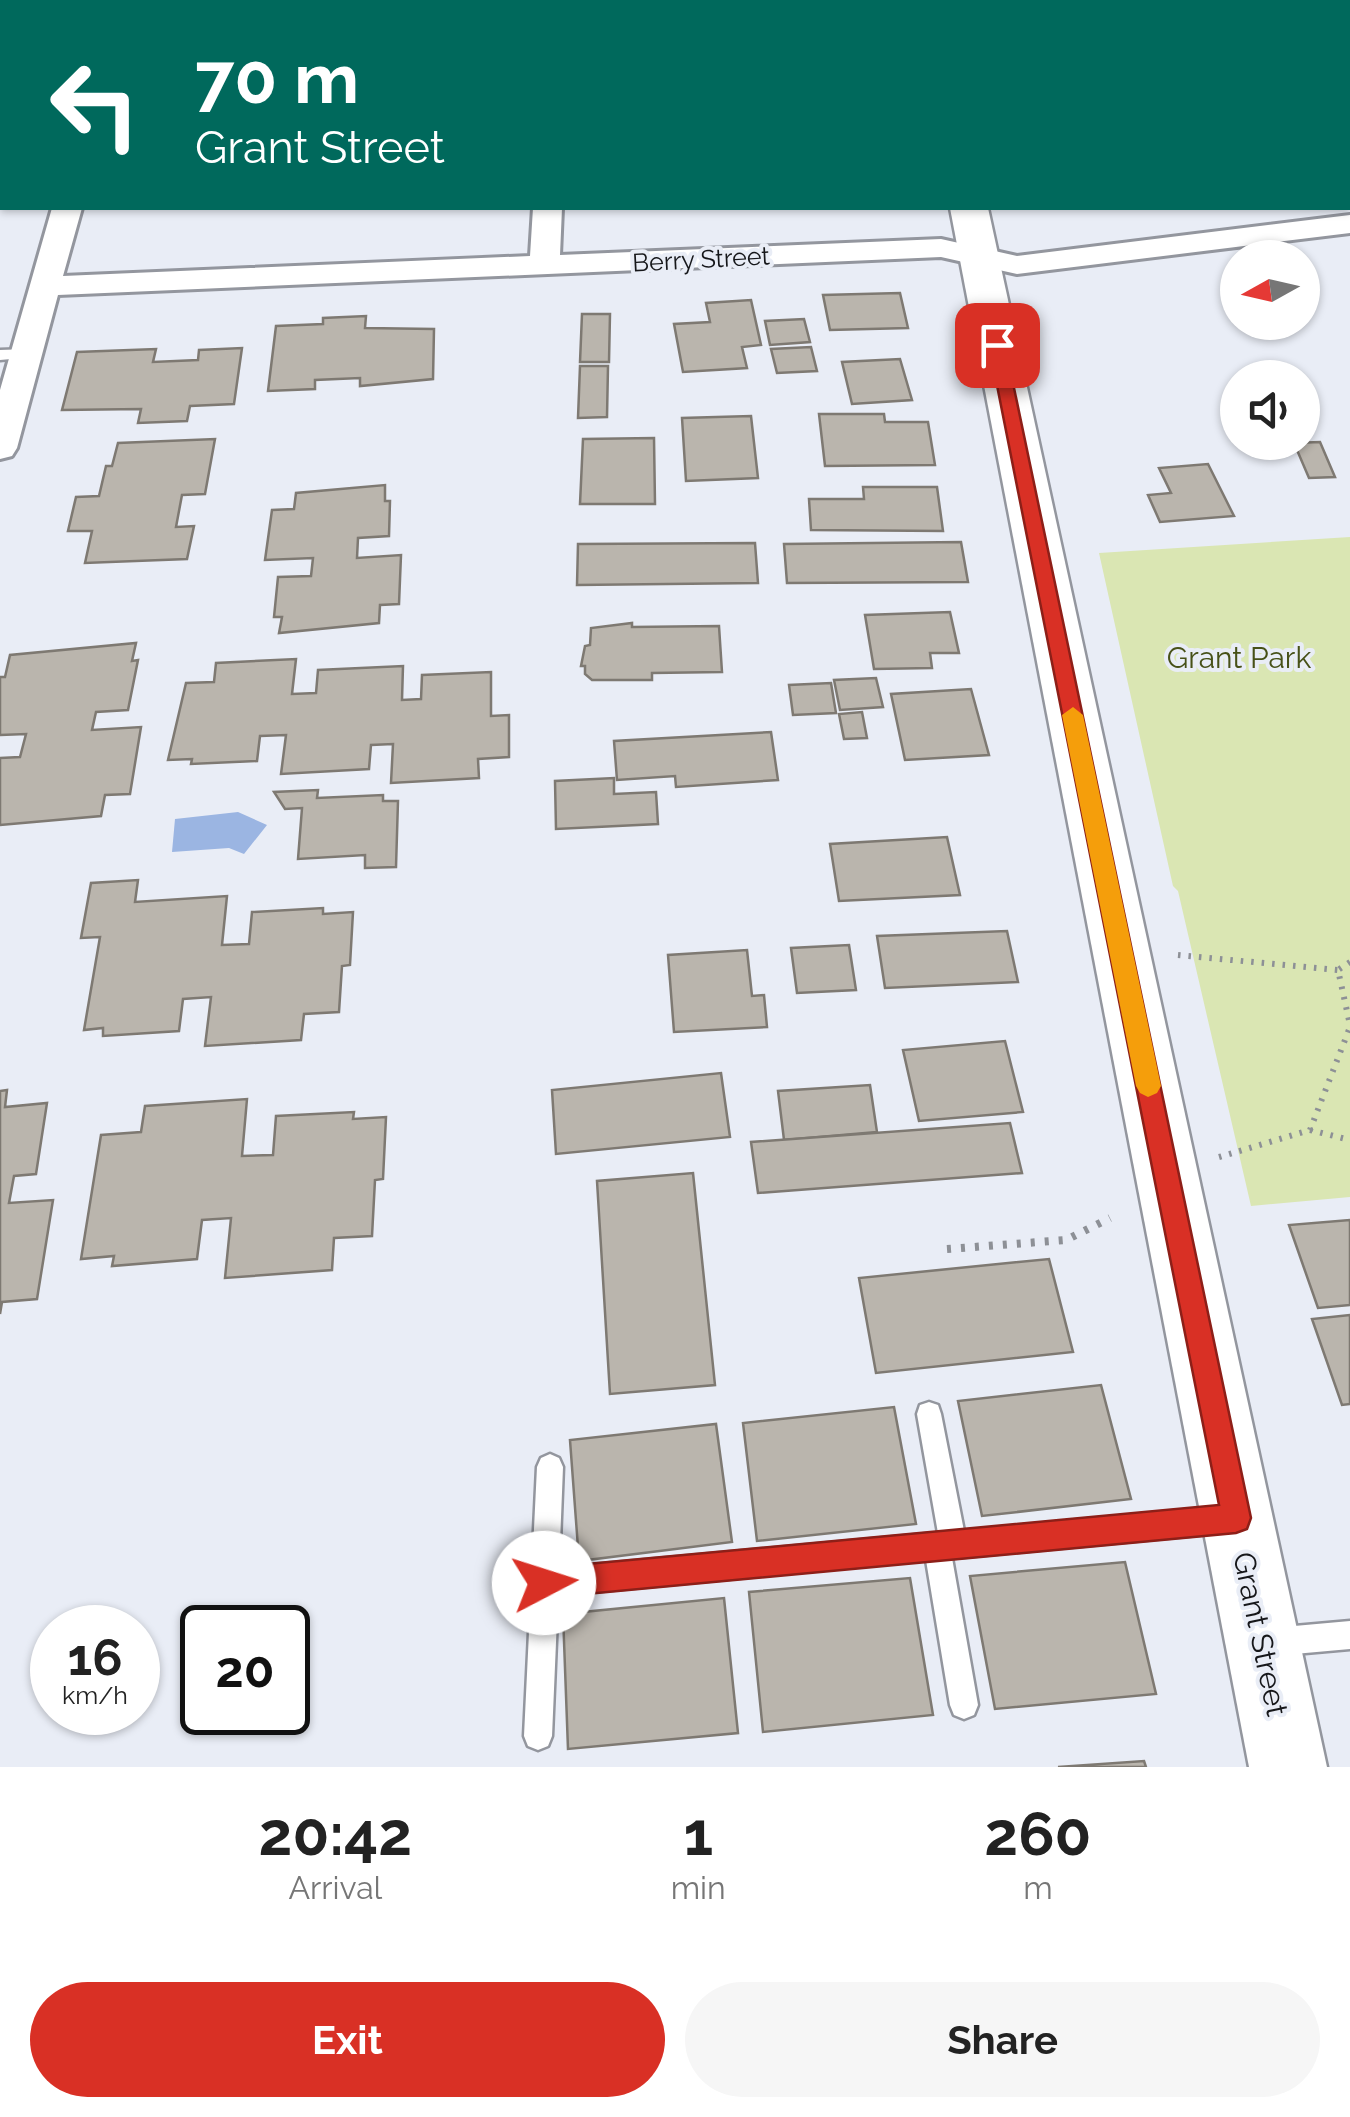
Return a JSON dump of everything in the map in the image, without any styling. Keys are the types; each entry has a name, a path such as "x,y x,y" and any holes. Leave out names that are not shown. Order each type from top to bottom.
{"street":[{"path":"0,448 14,354 48,286 67,210"},
{"path":"544,266 547,210"},
{"name":"Berry Street","path":"48,286 941,248 974,232 1016,265 1350,224"},
{"name":"Grant Street","path":"974,232 1288,1767"}],"lane":[{"path":"929,1414 964,1705"},
{"path":"538,1736 550,1467"},
{"path":"544,1583 1236,1518"},
{"path":"1262,1642 1350,1636"}],"path":[{"path":"1166,954 1338,970 1350,962"},
{"path":"1310,1130 1350,1026 1338,970"},
{"path":"1213,1159 1310,1130 1350,1140"},
{"path":"947,1248 1079,1238 1096,1223 1110,1218"}],"green space":[{"name":"Grant Park","path":"1350,537 1350,1197 1251,1206 1178,891 1173,886 1099,553"}],"water":[{"path":"238,812 267,825 244,854 229,848 172,852 175,819"}],"building":[{"path":"900,293 908,328 830,330 823,295"},
{"path":"751,300 761,345 742,347 747,368 683,372 674,324 710,322 706,303"},
{"path":"582,314 610,314 609,362 580,362"},
{"path":"366,316 365,328 434,329 433,379 360,386 360,378 315,380 315,389 268,391 276,326 323,324 323,318"},
{"path":"804,319 810,342 770,345 765,321"},
{"path":"811,347 817,371 777,373 771,349"},
{"path":"242,348 234,404 190,406 187,421 138,423 141,409 62,410 77,352 156,349 153,362 198,360 199,350"},
{"path":"900,359 912,400 852,404 842,362"},
{"path":"580,366 608,366 607,417 578,418"},
{"path":"819,414 884,414 885,422 928,422 935,465 825,466"},
{"path":"751,416 758,478 686,481 682,418"},
{"path":"654,438 655,504 580,504 583,439"},
{"path":"215,439 205,494 182,495 176,527 194,526 187,559 85,563 92,531 68,531 76,497 99,496 106,466 112,466 118,443"},
{"path":"1320,442 1335,477 1309,478 1301,460 1320,460"},
{"path":"1208,464 1234,516 1160,522 1148,495 1171,493 1159,468"},
{"path":"385,485 385,501 390,501 389,536 358,538 357,558 401,555 399,604 380,605 379,623 279,633 282,617 274,617 278,577 311,576 313,558 265,560 272,510 294,509 296,493"},
{"path":"863,487 937,487 943,531 811,530 809,499 864,499"},
{"path":"961,542 968,582 787,583 784,544"},
{"path":"755,543 758,583 577,585 578,544"},
{"path":"950,612 959,653 930,653 932,668 874,669 865,615"},
{"path":"632,623 632,627 719,626 722,672 652,673 652,680 592,680 585,674 585,666 581,666 585,646 590,645 591,628"},
{"path":"136,643 132,661 138,660 128,710 96,712 92,730 141,727 130,794 105,795 101,816 0,825 0,758 20,757 26,734 0,735 0,677 5,677 10,655"},
{"path":"296,659 292,694 316,693 318,670 403,666 402,700 421,699 422,675 491,672 491,716 509,715 509,757 478,759 479,778 391,783 393,744 371,745 369,769 281,774 286,735 260,736 257,761 191,764 192,759 168,760 186,683 214,682 216,663"},
{"path":"876,678 883,707 840,710 834,680"},
{"path":"831,683 836,713 793,715 789,685"},
{"path":"971,689 989,755 905,760 891,694"},
{"path":"862,712 867,738 844,739 839,714"},
{"path":"771,732 778,780 676,787 675,776 617,780 614,741"},
{"path":"614,778 614,794 656,792 658,824 556,829 555,781"},
{"path":"318,790 317,798 383,795 383,801 398,801 396,867 365,868 365,855 298,859 302,808 285,809 274,792"},
{"path":"947,837 960,895 839,901 830,844"},
{"path":"138,880 135,902 227,896 222,945 249,944 252,912 323,908 323,914 353,912 350,965 342,966 339,1012 304,1014 301,1040 205,1046 211,997 183,999 179,1031 103,1036 103,1028 84,1030 100,937 81,938 91,883"},
{"path":"1007,931 1018,982 885,988 877,936"},
{"path":"849,945 856,990 797,993 791,948"},
{"path":"747,950 752,996 764,995 767,1027 674,1032 668,955"},
{"path":"1005,1041 1023,1112 919,1121 903,1050"},
{"path":"721,1073 730,1137 556,1154 552,1090"},
{"path":"870,1085 877,1132 784,1140 778,1091"},
{"path":"7,1090 5,1107 47,1103 36,1174 14,1176 9,1203 53,1200 37,1299 2,1302 0,1314 0,1091"},
{"path":"247,1099 242,1156 273,1155 276,1116 354,1112 353,1119 386,1117 383,1179 375,1180 372,1236 334,1238 332,1270 225,1278 231,1218 202,1220 197,1259 112,1266 114,1256 81,1259 101,1135 141,1132 145,1106"},
{"path":"1010,1123 1022,1173 758,1193 751,1142"},
{"path":"693,1173 715,1385 610,1394 597,1181"},
{"path":"1350,1220 1350,1305 1318,1308 1289,1225"},
{"path":"1049,1259 1073,1352 876,1373 859,1278"},
{"path":"1350,1315 1350,1404 1342,1405 1312,1319"},
{"path":"1101,1385 1131,1499 982,1516 958,1401"},
{"path":"894,1407 916,1524 757,1541 743,1423"},
{"path":"716,1424 732,1542 579,1561 570,1440"},
{"path":"1125,1562 1156,1694 995,1709 970,1576"},
{"path":"910,1578 933,1715 763,1732 749,1592"},
{"path":"724,1598 738,1733 568,1749 563,1614"},
{"path":"1144,1761 1146,1767 1058,1767"}],"slow traffic":[{"path":"1073,715 1148,1086"}],"route":[{"path":"544,1583 1236,1518 997,345"}]}
